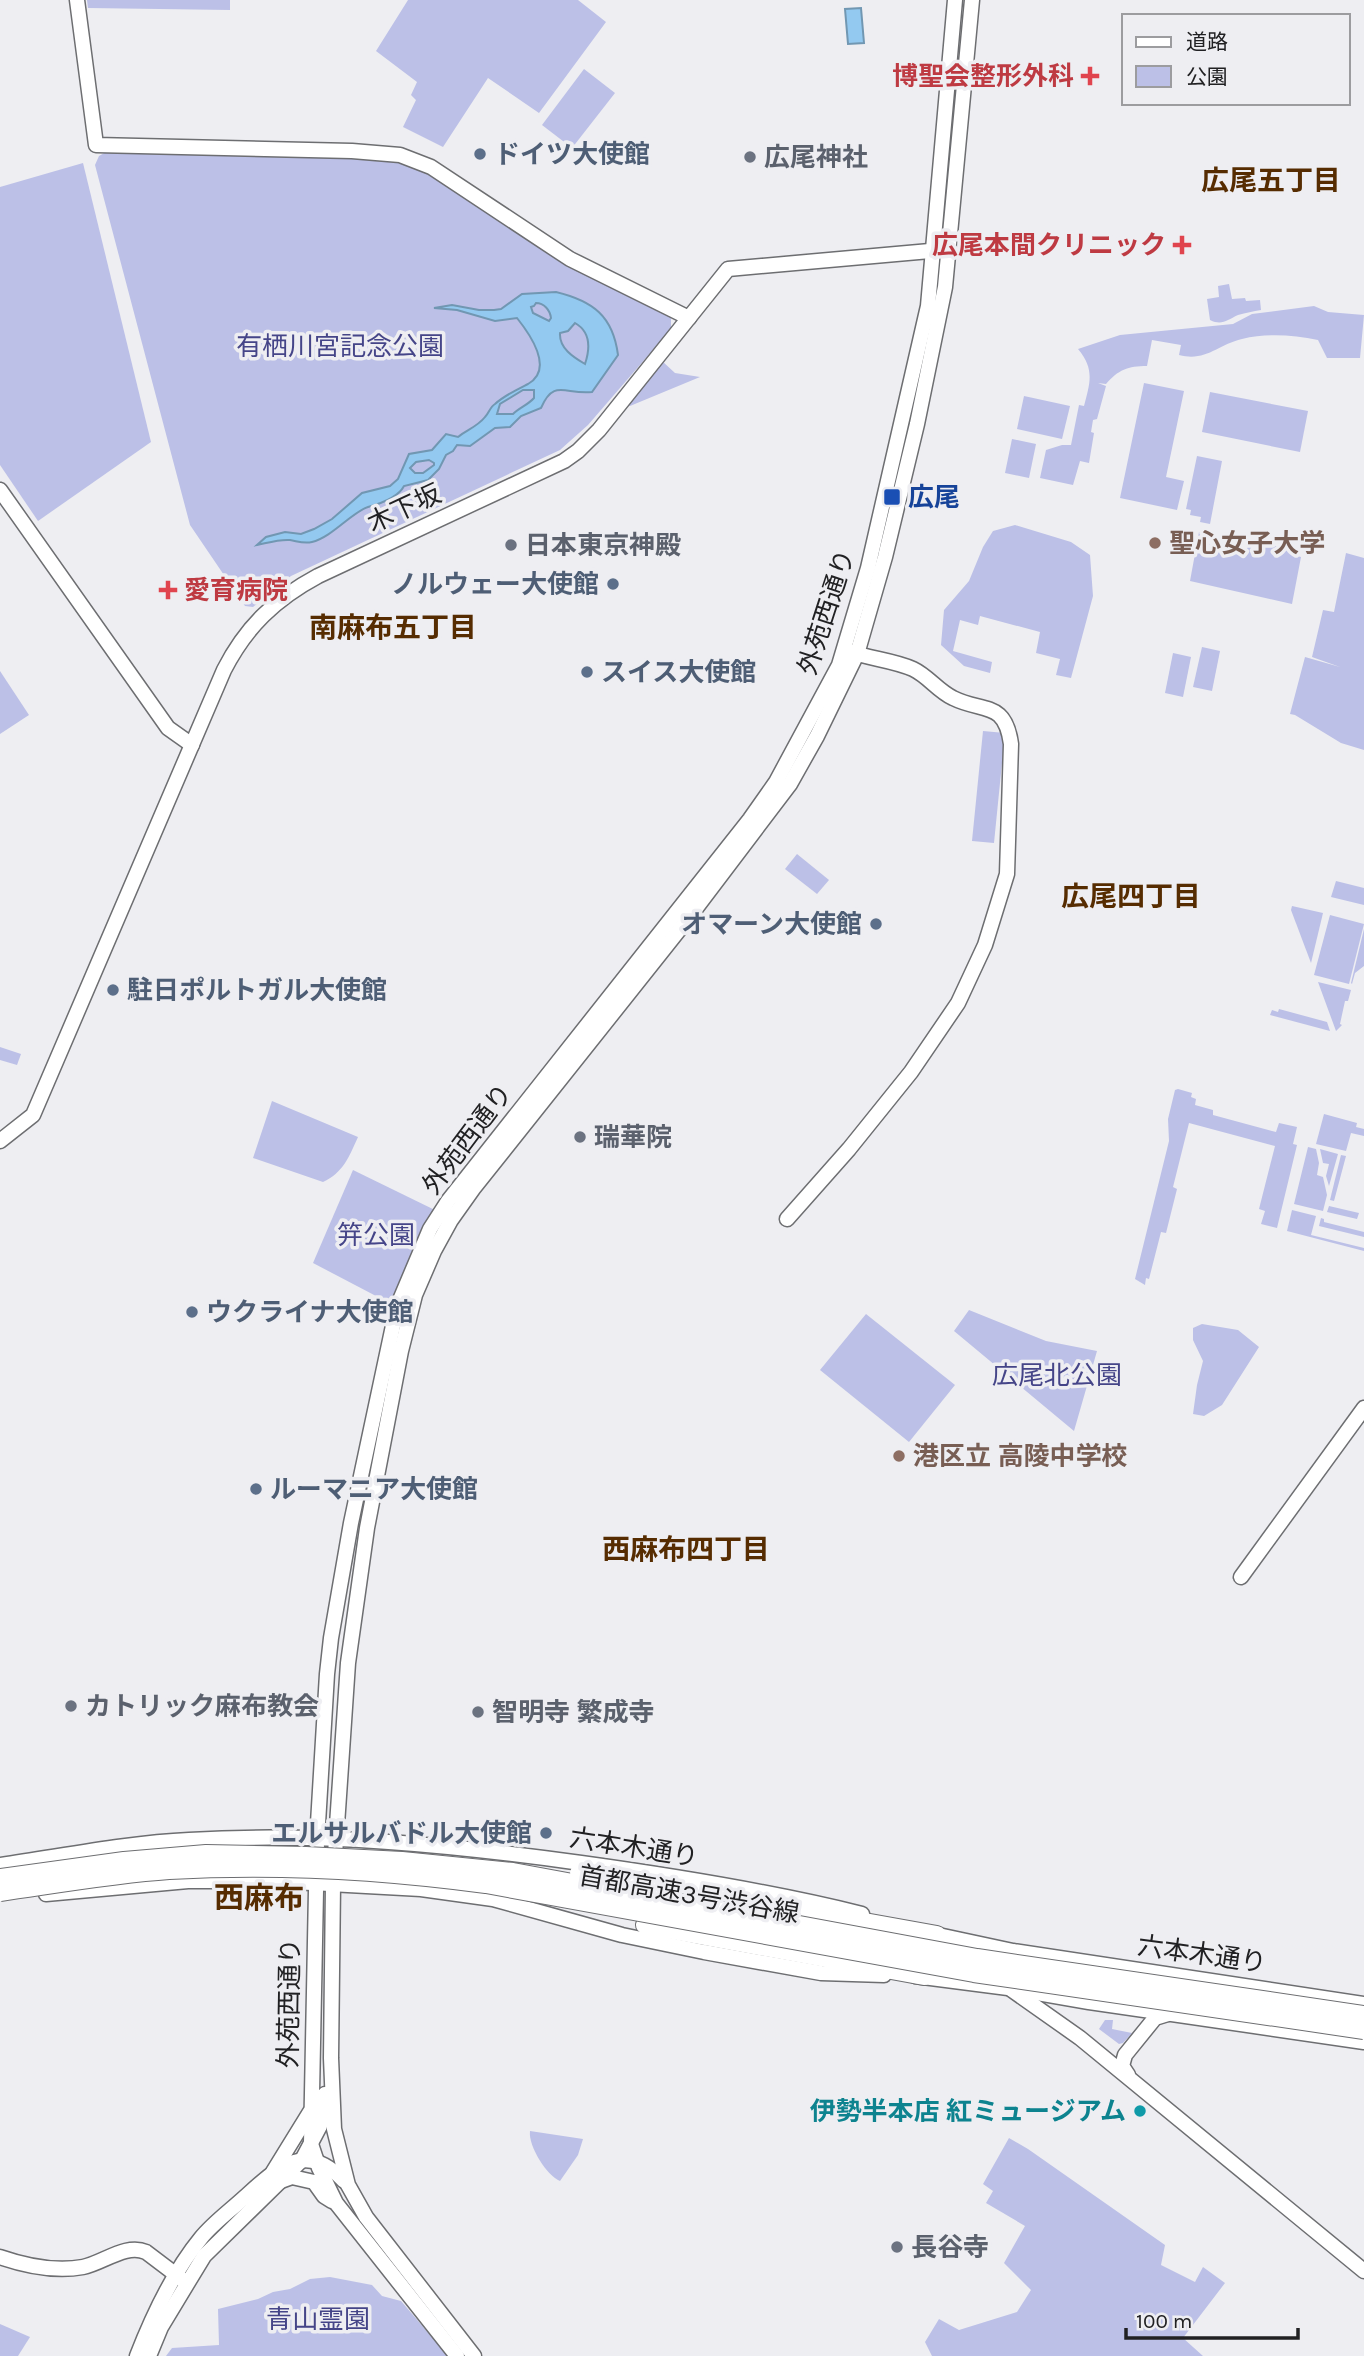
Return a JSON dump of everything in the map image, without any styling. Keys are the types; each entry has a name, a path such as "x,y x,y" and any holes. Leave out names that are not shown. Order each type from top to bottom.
{"highway":[{"name":"首都高速3号渋谷線","path":"0,1878 124,1861 205,1854 402,1860 513,1872 977,1958 1364,2015"},
{"name":"首都高速3号渋谷線","path":"1,1898 125,1875 207,1868 306,1869 444,1878 986,1975 1364,2030"},
{"path":"513,1872 569,1871 937,1935"},
{"path":"444,1878 546,1904 825,1954 924,1976"}],"main road":[{"path":"77,0 96,145 352,151 400,155 431,167 570,259 689,318"},
{"name":"外苑西通り","path":"457,2356 336,2203 309,2160 315,1883 327,1674 351,1523 397,1307 430,1229 505,1127 750,819 776,782 851,652 929,306 955,0"},
{"name":"外苑西通り","path":"474,2356 366,2217 348,2185 334,2129 331,2058 333,1884 348,1663 367,1528 411,1311 433,1251 451,1220 790,785 817,736 851,652 884,557 917,424 943,298 950,249 972,0"},
{"name":"木下坂","path":"0,1141 33,1115 232,655 252,625 279,599 318,576 579,452 724,273 732,267 950,249"},
{"path":"0,490 168,728 192,745"},
{"path":"787,1219 903,1082 958,1003 985,945 1007,874 1011,744 1009,727 996,713 953,698 912,668 851,652"},
{"path":"1241,1577 1364,1408"},
{"path":"230,1839 255,1846 275,1858 316,1864 330,1872 333,1884"},
{"name":"六本木通り","path":"0,1865 163,1842 230,1839 336,1840 467,1849 644,1871 832,1906 937,1935 1013,1951 1364,2004"},
{"path":"317,1840 320,1856 386,1867 395,1874 401,1888"},
{"path":"57,1857 163,1852"},
{"path":"82,1889 167,1875"},
{"path":"1,1898 188,1881 315,1883 401,1888 493,1899 622,1935 821,1973 924,1976 1364,2042"},
{"name":"六本木通り","path":"619,1885 832,1923 937,1935"},
{"path":"612,1910 825,1954 1010,1971 1364,2023"},
{"path":"1008,1988 1013,1951"},
{"path":"1008,1988 1080,2038 1364,2271"},
{"path":"1159,2103 1124,2071 1123,2059 1158,2016 1180,2015"},
{"path":"311,2144 323,2114 328,2064 331,2058"},
{"path":"137,2356 148,2329 181,2278 277,2177 311,2111"},
{"path":"149,2356 181,2278 202,2236 277,2177 309,2160 331,2166 348,2185"},
{"path":"277,2177 314,2182 324,2196 336,2203"},
{"path":"202,2236 204,2256"},
{"path":"0,2257 36,2267 65,2269 84,2267 130,2249 139,2249 181,2278"}],"green space":[{"path":"87,0 230,0 230,10 88,8"},
{"path":"408,0 578,0 606,22 539,113 488,78 443,147 403,127 416,100 411,95 417,82 376,51"},
{"path":"584,69 615,93 572,148 542,125"},
{"name":"有栖川宮記念公園","path":"106,152 367,157 399,161 429,170 666,312 671,318 671,329 588,425 560,450 291,576 253,607 245,606 190,525 95,165 99,156"},
{"path":"83,163 151,442 38,521 0,465 0,187"},
{"path":"1229,284 1232,299 1260,300 1261,310 1221,322 1210,320 1207,299 1219,297 1218,286"},
{"path":"1314,306 1328,312 1364,315 1360,358 1327,358 1318,340 1290,336 1270,335 1242,339 1204,355 1188,357 1179,355 1181,345 1152,340 1147,366 1129,368 1119,372 1106,384 1098,383 1106,386 1097,419 1093,420 1091,432 1094,433 1089,463 1080,461 1073,485 1040,478 1046,450 1071,445 1079,405 1084,406 1090,376 1087,363 1078,349 1120,335 1233,324 1252,314"},
{"path":"662,361 675,373 700,377 628,405"},
{"path":"1144,383 1184,391 1166,477 1184,481 1177,510 1120,498"},
{"path":"1210,392 1308,411 1300,452 1202,432"},
{"path":"1024,396 1070,406 1062,439 1017,429"},
{"path":"1012,439 1036,444 1029,478 1005,473"},
{"path":"1197,456 1222,461 1210,524 1200,522 1201,517 1190,515 1191,510 1186,509"},
{"path":"1015,525 1071,542 1090,555 1093,596 1071,678 1056,675 1060,659 1036,653 1040,632 980,616 978,625 960,620 953,651 992,662 990,673 964,666 941,645 944,610 969,581 993,531"},
{"path":"1199,532 1206,533 1205,543 1246,552 1249,542 1293,549 1292,555 1301,557 1292,604 1190,581"},
{"path":"1346,553 1364,558 1364,750 1341,743 1290,714 1305,657 1340,667 1312,657 1323,610 1334,612"},
{"path":"1202,647 1220,651 1212,691 1193,687"},
{"path":"1173,653 1191,657 1183,697 1165,693"},
{"path":"0,671 29,715 0,734"},
{"path":"983,731 1005,733 994,843 972,841"},
{"path":"797,854 829,880 817,894 785,869"},
{"path":"1336,881 1364,888 1364,905 1331,897"},
{"path":"1292,906 1323,913 1311,963 1291,910"},
{"path":"1330,915 1364,924 1349,984 1314,975"},
{"path":"1364,929 1364,966 1355,973 1352,984 1351,983"},
{"path":"1318,982 1351,990 1348,1001 1345,1001 1340,1024 1342,1025 1336,1031"},
{"path":"1279,1009 1327,1022 1330,1031 1270,1015 1272,1010 1278,1012"},
{"path":"0,1047 21,1054 17,1065 0,1060"},
{"path":"1175,1090 1192,1093 1191,1097 1196,1099 1195,1105 1213,1110 1213,1115 1276,1132 1279,1123 1297,1127 1293,1144 1297,1145 1277,1228 1261,1224 1265,1211 1259,1209 1275,1146 1189,1123 1173,1187 1177,1189 1166,1233 1161,1232 1145,1285 1135,1279 1169,1141 1168,1119"},
{"path":"272,1101 358,1137 348,1158 336,1174 323,1182 253,1158"},
{"path":"1324,1114 1357,1123 1356,1127 1364,1129 1364,1136 1351,1133 1346,1151 1316,1144"},
{"path":"1308,1147 1316,1149 1319,1163 1317,1175 1323,1177 1327,1195 1323,1211 1294,1204"},
{"path":"1320,1149 1338,1154 1329,1186 1326,1176 1329,1164 1323,1163"},
{"path":"1341,1155 1346,1156 1334,1201 1330,1200"},
{"name":"笄公園","path":"353,1170 441,1213 397,1307 313,1263"},
{"path":"1329,1206 1359,1213 1357,1219 1327,1212"},
{"path":"1292,1210 1316,1216 1311,1235 1364,1248 1364,1251 1287,1231"},
{"path":"1321,1218 1324,1222 1364,1232 1364,1237 1319,1226"},
{"name":"広尾北公園","path":"969,1310 1046,1341 1097,1351 1074,1431 954,1331"},
{"path":"866,1314 955,1385 909,1442 820,1370"},
{"path":"1202,1324 1238,1330 1259,1347 1222,1405 1204,1416 1193,1414 1203,1361 1193,1340 1193,1328"},
{"path":"1105,2020 1113,2020 1112,2029 1132,2033 1119,2044 1099,2029"},
{"path":"530,2131 583,2139 578,2155 560,2181 539,2160"},
{"path":"1009,2138 1165,2245 1161,2265 1195,2282 1203,2267 1225,2283 1183,2338 1203,2356 932,2356 925,2342 939,2319 959,2330 1017,2312 1031,2290 1004,2263 1025,2226 986,2203 993,2191 983,2184"},
{"name":"青山霊園","path":"330,2277 372,2285 382,2296 401,2301 448,2356 166,2356 172,2348 219,2345 218,2309 290,2289 310,2279"},
{"path":"0,2324 30,2337 18,2356 0,2356"}],"shaded area":[{"path":"861,8 864,43 848,44 845,9"},
{"path":"556,292 569,296 591,306 606,320 618,355 592,392 561,390 551,393 541,408 521,416 510,427 495,428 470,446 457,445 428,480 404,486 393,497 355,514 319,540 306,543 282,540 257,545 266,537 285,532 301,534 314,529 332,519 362,493 390,486 398,479 409,454 432,450 446,434 458,437 479,423 499,401 536,377 540,360 533,342 517,318 495,321 457,310 434,308 452,305 479,310 501,309 522,294","holes":["536,303 542,304 550,315 549,321 533,313 531,307","575,323 587,336 588,353 585,364 564,348 560,333 568,331","523,390 534,390 534,398 513,414 497,414 500,404","429,460 434,465 423,473 415,473 410,468 416,462"]}],"place":[{"name":"博聖会整形外科","path":"1090,76"},
{"name":"ドイツ大使館","path":"480,154"},
{"name":"広尾神社","path":"750,157"},
{"name":"広尾本間クリニック","path":"1182,245"},
{"name":"広尾","path":"892,497"},
{"name":"聖心女子大学","path":"1155,543"},
{"name":"日本東京神殿","path":"511,545"},
{"name":"ノルウェー大使館","path":"613,584"},
{"name":"愛育病院","path":"168,590"},
{"name":"スイス大使館","path":"587,672"},
{"name":"オマーン大使館","path":"876,924"},
{"name":"駐日ポルトガル大使館","path":"113,990"},
{"name":"瑞華院","path":"580,1137"},
{"name":"ウクライナ大使館","path":"192,1312"},
{"name":"港区立 高陵中学校","path":"899,1456"},
{"name":"ルーマニア大使館","path":"256,1489"},
{"name":"カトリック麻布教会","path":"71,1706"},
{"name":"智明寺 繁成寺","path":"478,1712"},
{"name":"エルサルバドル大使館","path":"546,1833"},
{"name":"伊勢半本店 紅ミュージアム","path":"1140,2111"},
{"name":"長谷寺","path":"897,2247"}],"district":[{"name":"広尾五丁目","path":"1271,180"},
{"name":"南麻布五丁目","path":"393,627"},
{"name":"広尾四丁目","path":"1131,896"},
{"name":"西麻布四丁目","path":"686,1549"},
{"name":"西麻布","path":"259,1898"}]}
